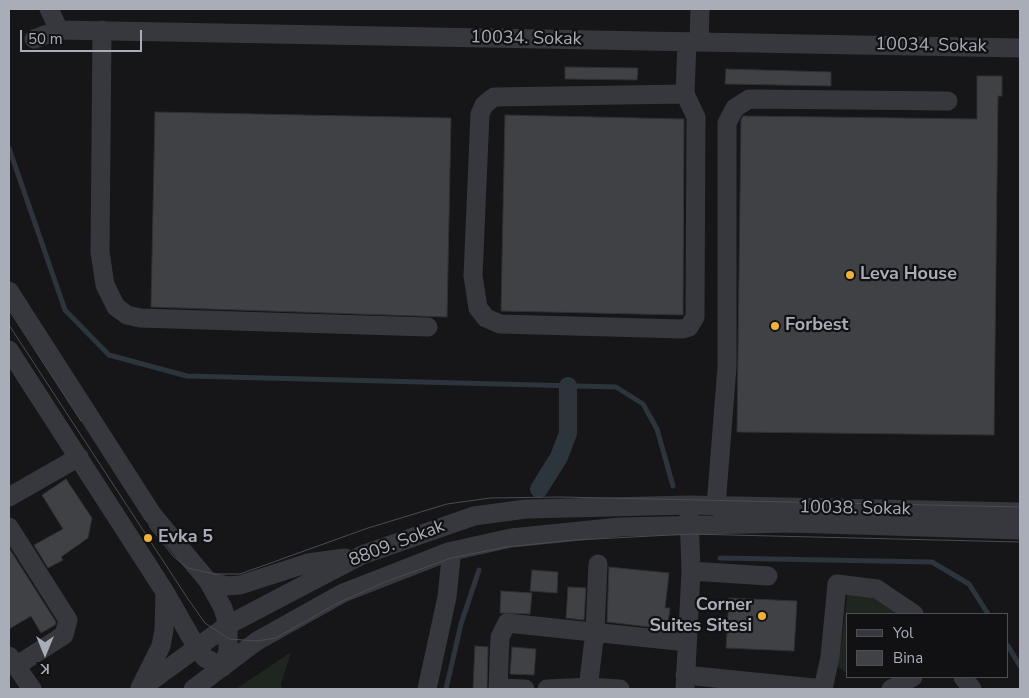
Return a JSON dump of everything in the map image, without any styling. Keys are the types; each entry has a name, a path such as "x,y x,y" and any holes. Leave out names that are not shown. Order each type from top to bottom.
{"street":[{"path":"50,9 59,30"},
{"path":"685,94 494,97 484,105 480,114 473,276 478,308 486,318 500,324 682,329 689,327 695,317 696,117 685,94 700,9"},
{"name":"10034. Sokak","path":"34,39 59,30 102,30 1020,48"},
{"path":"102,30 100,252 105,285 116,308 126,315 140,318 428,327"},
{"path":"716,506 727,367 727,123 734,108 749,99 948,102"},
{"path":"9,291 152,514 208,581 223,608 228,624 228,651 223,667 205,658 197,648 165,592 9,350"},
{"path":"9,497 79,457"},
{"path":"689,505 691,571 685,682 823,689 830,656 837,584 877,589 913,613"},
{"name":"10038. Sokak","path":"689,505 1020,512"},
{"name":"8809. Sokak","path":"140,689 228,624 362,555 474,516 526,509 689,505"},
{"name":"10038. Sokak","path":"690,525 791,523 1020,530"},
{"name":"8809. Sokak","path":"193,689 257,641 343,593 448,552 511,538 620,527 690,525"},
{"path":"9,527 68,620 64,635 12,660 32,689"},
{"path":"427,689 447,597 451,558 448,552"},
{"path":"208,581 226,586 240,585 308,563 362,555"},
{"path":"588,688 595,631 598,564"},
{"path":"691,571 768,576"},
{"path":"140,689 161,646 164,630 165,592"},
{"path":"524,689 498,688 500,637 507,623 687,642"},
{"path":"891,689 911,678"},
{"path":"964,678 972,689"},
{"path":"547,689 620,689"}],"shaded area":[{"path":"848,591 872,597 900,613 846,613 846,673 838,667"},
{"path":"291,652 281,684 282,689 236,689"}],"building":[{"path":"565,67 638,68 637,80 565,79"},
{"path":"726,69 831,72 831,86 725,84"},
{"name":"Leva House","path":"977,76 1002,76 1002,96 998,96 994,435 737,432 741,120 743,116 977,119"},
{"path":"155,112 451,118 447,317 151,307"},
{"path":"505,115 684,119 683,315 501,311"},
{"path":"66,479 92,518 88,538 61,557 63,560 48,568 34,545 63,529 42,495"},
{"path":"9,548 56,622 55,625 41,633 31,616 9,629"},
{"path":"609,567 669,573 665,608 670,608 667,629 607,622"},
{"path":"532,570 558,572 557,593 530,591"},
{"path":"568,587 586,588 584,620 566,618"},
{"path":"501,591 532,593 530,614 500,613"},
{"name":"Corner Suites Sitesi","path":"729,598 797,601 794,651 726,648"},
{"path":"475,646 488,647 487,689 473,689"},
{"path":"512,647 536,649 534,675 510,674"}],"waterway":[{"path":"9,148 65,310 109,355 187,376 616,387 643,404 657,429 673,486"},
{"path":"539,489 559,457 568,433 568,386"},
{"path":"720,558 932,562 969,584 987,613"},
{"path":"446,689 461,624 479,570"},
{"path":"1009,648 1020,666"}],"tram line":[{"path":"9,310 81,421"},
{"path":"9,325 188,599 205,623 229,639 257,641 276,638 336,604 385,582 451,558 506,547 575,540 690,534 1020,542"},
{"path":"149,526 174,557 188,568 214,574 240,574 368,528 447,504 490,498 561,497 1020,507"}],"place":[{"name":"Leva House","path":"850,275"},
{"name":"Forbest","path":"775,326"},
{"name":"Evka 5","path":"148,538"},
{"name":"Corner Suites Sitesi","path":"762,616"}]}
